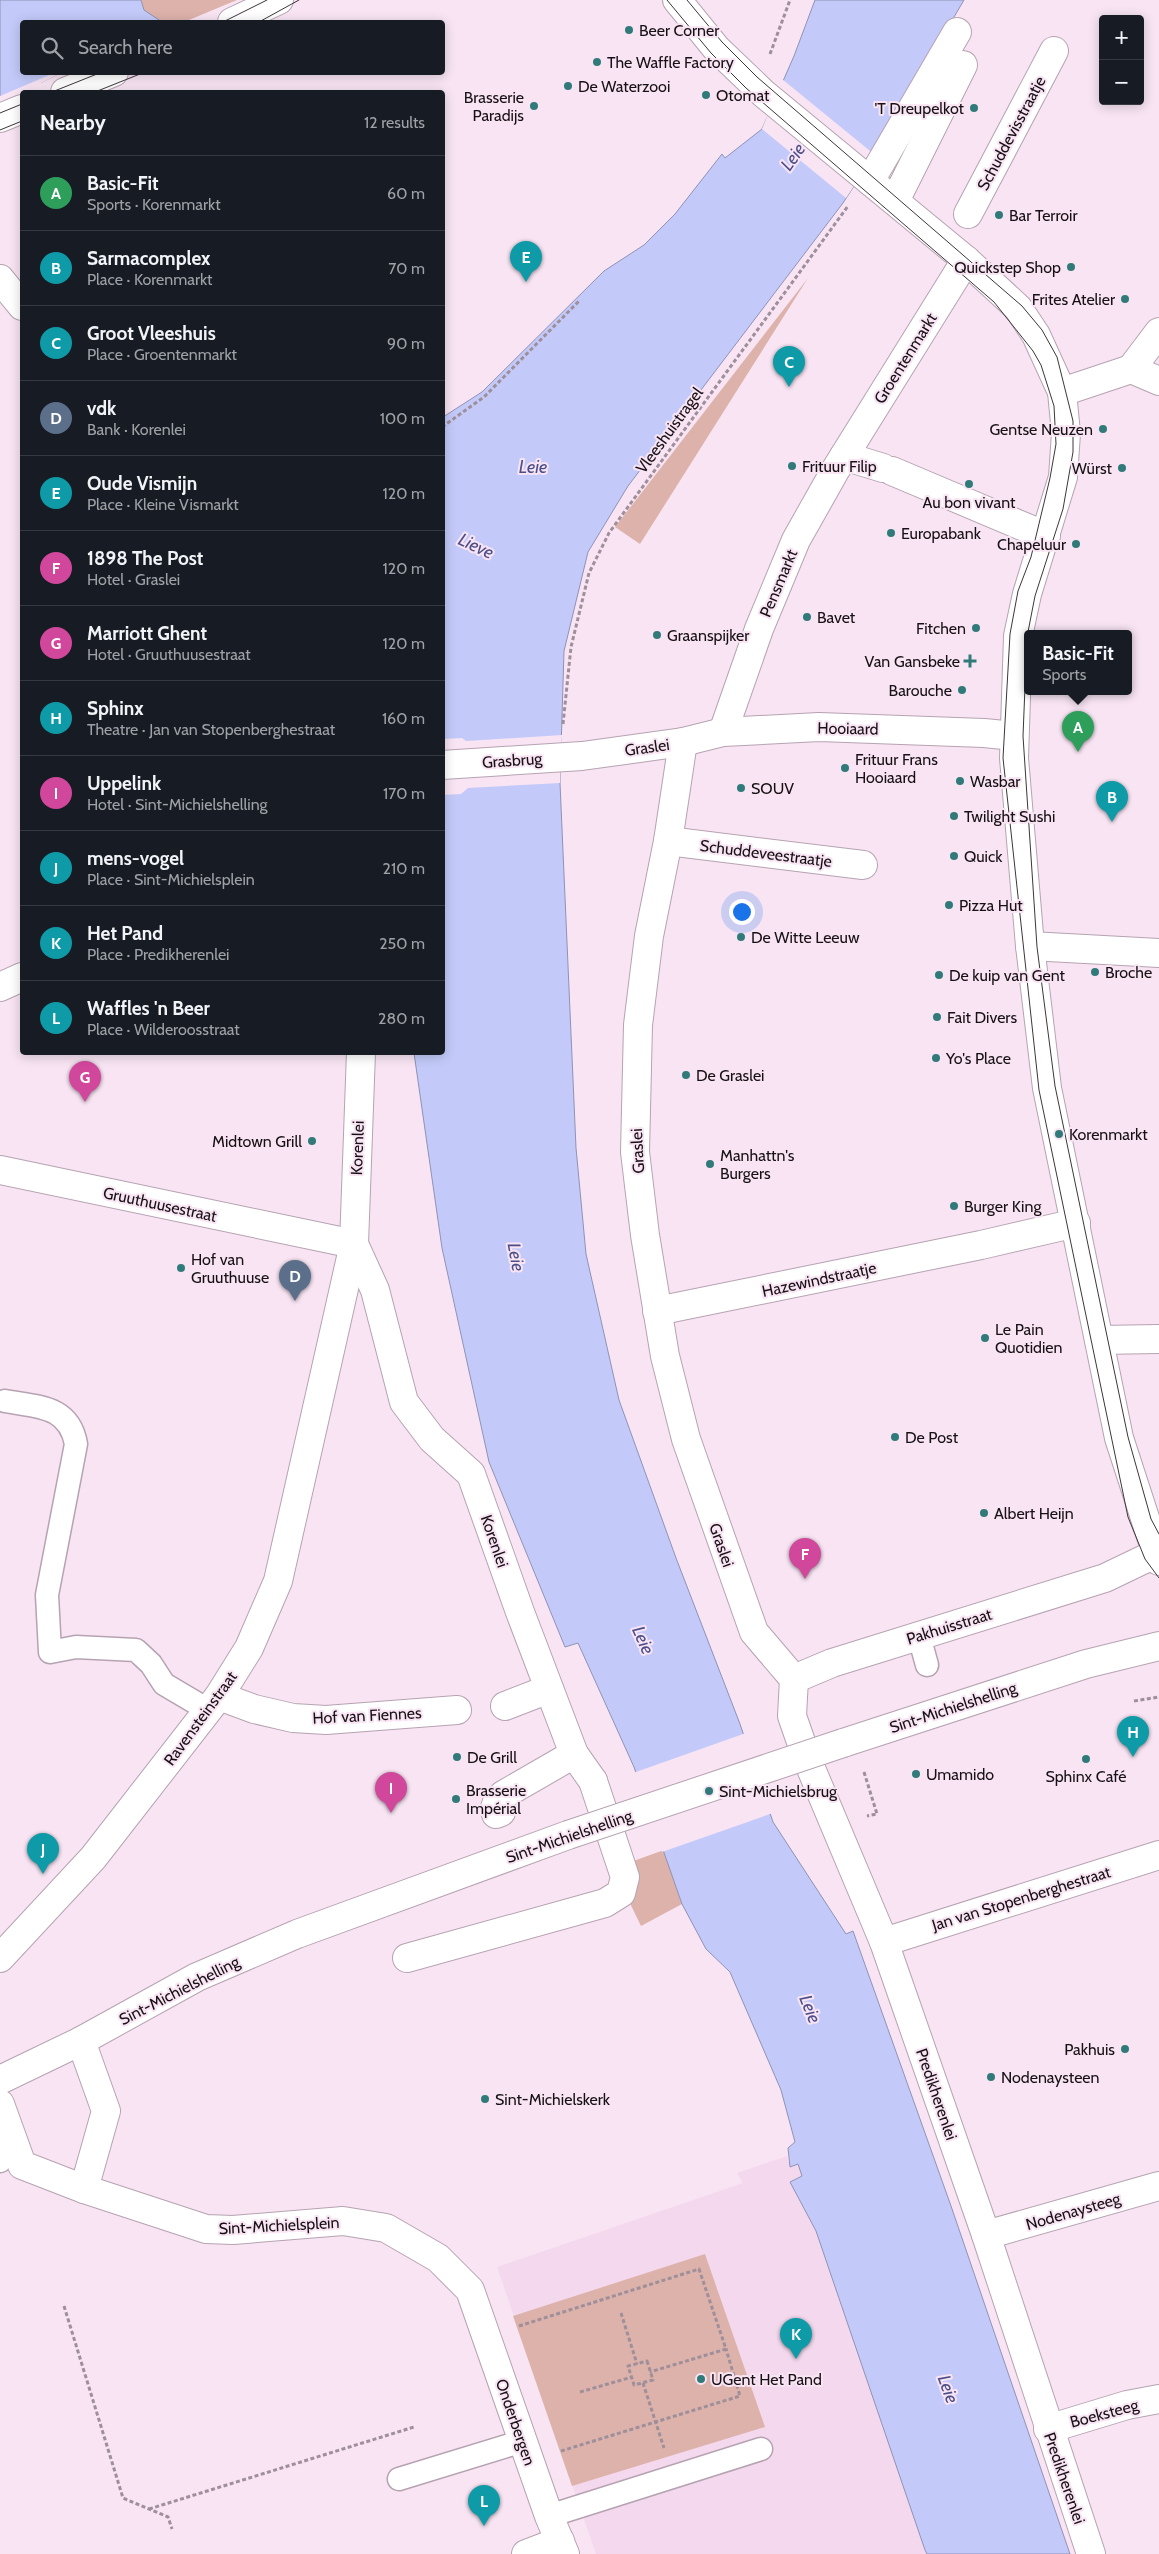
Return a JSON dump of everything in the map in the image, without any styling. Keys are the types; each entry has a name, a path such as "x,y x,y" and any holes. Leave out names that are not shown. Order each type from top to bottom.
{"street":[{"path":"236,20 279,0"},
{"path":"678,0 716,48 758,87 966,260 1018,308 1036,335 1062,392 1066,433 1063,477 1027,594 1018,636 1014,736 1030,946 1047,1088 1119,1438 1157,1557"},
{"path":"866,177 957,32"},
{"name":"Schuddevisstraatje","path":"968,214 1054,51"},
{"path":"895,202 963,65"},
{"path":"71,90 107,75"},
{"path":"0,118 20,110"},
{"name":"Groentenmarkt","path":"840,462 966,260"},
{"path":"0,279 20,304"},
{"path":"1062,392 1131,369 1159,332"},
{"path":"1131,369 1159,380"},
{"path":"840,462 888,470 1043,546"},
{"name":"Pensmarkt","path":"723,732 759,629 796,540 840,462"},
{"name":"Hooiaard","path":"683,742 723,732 819,726 1014,736"},
{"name":"Graslei","path":"582,756 683,742 668,841 649,936 638,1035 635,1152 665,1356 686,1439 737,1589 754,1632 794,1679"},
{"name":"Grasbrug","path":"445,765 582,756"},
{"name":"Schuddeveestraatje","path":"668,841 863,864"},
{"path":"1030,946 1159,954"},
{"path":"0,987 20,978"},
{"name":"Korenlei","path":"290,1528 354,1244 361,1055"},
{"name":"Gruuthuusestraat","path":"0,1170 354,1244"},
{"name":"Hazewindstraatje","path":"658,1311 981,1245 1076,1223"},
{"name":"Korenlei","path":"354,1244 375,1290 404,1402 432,1439 471,1474 574,1754 593,1781 625,1877 621,1893 597,1906 407,1958"},
{"path":"1100,1340 1159,1339"},
{"name":"Ravensteinstraat","path":"0,1958 93,1858 214,1703 249,1648 278,1581 290,1528"},
{"name":"Pakhuisstraat","path":"794,1679 832,1663 1105,1578 1157,1557"},
{"name":"Sint-Michielshelling","path":"0,2080 81,2041 197,1978 297,1934 568,1835 1086,1664 1159,1646"},
{"name":"Predikherenlei","path":"794,1679 792,1716 795,1725 884,1942 986,2235 1091,2554"},
{"path":"505,1706 549,1689"},
{"name":"Hof van Fiennes","path":"214,1703 294,1718 318,1719 458,1710"},
{"path":"501,1812 496,1814 494,1810 496,1803 503,1795 574,1754"},
{"name":"Jan van Stopenberghestraat","path":"884,1942 1159,1855"},
{"path":"81,2041 106,2111 84,2189"},
{"name":"Sint-Michielsplein","path":"0,2104 6,2140 22,2165 84,2189 206,2229 233,2230 343,2221 386,2228 438,2258 470,2290"},
{"name":"Nodenaysteeg","path":"986,2235 1159,2186"},
{"name":"Onderbergen","path":"470,2290 549,2516 563,2548"},
{"name":"Boeksteeg","path":"1048,2428 1159,2399"},
{"path":"526,2554 563,2548"}],"lane":[{"path":"4,1401 51,1410 64,1417 74,1430 76,1444 47,1595 50,1652 76,1647 136,1650 151,1664 164,1684 214,1703"},
{"path":"919,1636 927,1665"},
{"path":"0,2161 6,2140"},
{"path":"549,2516 761,2449"},
{"path":"399,2480 526,2450"}],"path":[{"path":"758,87 790,0"},
{"name":"Vleeshuistragel","path":"563,717 571,647 589,573 609,533 850,204"},
{"path":"445,425 484,397 579,301"},
{"path":"1134,1701 1159,1697"},
{"path":"848,1742 877,1814"},
{"path":"516,2327 699,2269 740,2396 656,2422 526,2450"},
{"path":"64,2306 123,2498 168,2517 172,2529"},
{"path":"621,2313 637,2364"},
{"path":"650,2372 726,2349"},
{"path":"647,2361 653,2380 634,2385 628,2366 637,2364 647,2361"},
{"path":"580,2392 632,2377"},
{"path":"643,2383 674,2477"},
{"path":"149,2509 414,2426"}],"shaded area":[{"path":"68,0 237,0 189,20 68,20"},
{"path":"808,278 640,544 615,527"},
{"path":"664,1850 682,1904 641,1926 627,1897 628,1863"},
{"name":"UGent Het Pand","path":"787,2156 790,2167 798,2164 802,2177 790,2182 816,2231 927,2554 596,2554 497,2267 743,2183 737,2173"},
{"path":"705,2254 765,2427 572,2486 513,2316"}],"water":[{"path":"0,0 141,0 144,10 159,20 20,20 20,75 56,75 26,90 20,90 20,95 0,128"},
{"name":"Leie","path":"815,0 964,0 843,203 628,486 588,552 564,651 560,783 576,1148 586,1254 619,1400 676,1558 740,1724 773,1822 846,1934 853,1931 951,2206 1070,2554 927,2554 925,2550 816,2231 790,2182 802,2176 798,2164 790,2167 788,2148 795,2142 781,2090 730,1972 706,1949 682,1904 634,1767 578,1643 565,1647 489,1462 442,1248 414,1055 445,1055 445,416 482,392 604,271 644,245 675,214 722,154 725,158 762,129 794,56"}],"pier":[{"path":"49,75 57,75 41,83 43,90 20,90 20,150 0,132 0,96"},
{"path":"782,79 875,155 846,198 762,129"},
{"path":"562,735 560,783 468,788 461,794 445,795 445,739 462,738 466,741"},
{"path":"746,1733 773,1813 662,1852 633,1773"}],"tram line":[{"path":"227,20 267,0"},
{"path":"263,20 299,0"},
{"path":"667,0 711,53 746,88 994,302 1033,351 1041,365 1054,406 1056,444 1050,478 1031,557 1018,591 1010,634 1003,758 1039,1090 1128,1517 1145,1559 1159,1578"},
{"path":"687,0 722,42 757,77 1022,306 1042,330 1057,357 1073,421 1073,452 1063,509 1035,596 1028,630"},
{"path":"57,90 94,75"},
{"path":"100,90 138,75"},
{"path":"0,113 20,105"},
{"path":"0,130 20,122"},
{"path":"1025,695 1023,736 1037,947 1055,1086 1128,1437 1151,1519 1159,1534"}],"place":[{"name":"Beer Corner","path":"629,30"},
{"name":"The Waffle Factory","path":"597,62"},
{"name":"De Waterzooi","path":"568,86"},
{"name":"Otomat","path":"706,95"},
{"name":"Brasserie Paradijs","path":"534,106"},
{"name":"'T Dreupelkot","path":"974,108"},
{"name":"Bar Terroir","path":"999,215"},
{"name":"Quickstep Shop","path":"1071,267"},
{"name":"Oude Vismijn","path":"526,282"},
{"name":"Frites Atelier","path":"1125,299"},
{"name":"Groot Vleeshuis","path":"789,387"},
{"name":"Gentse Neuzen","path":"1103,429"},
{"name":"Frituur Filip","path":"792,466"},
{"name":"Würst","path":"1122,468"},
{"name":"Au bon vivant","path":"969,484"},
{"name":"Europabank","path":"891,533"},
{"name":"Chapeluur","path":"1076,544"},
{"name":"Bavet","path":"807,617"},
{"name":"Fitchen","path":"976,628"},
{"name":"Graanspijker","path":"657,635"},
{"name":"Van Gansbeke","path":"970,661"},
{"name":"Barouche","path":"962,690"},
{"name":"Basic-Fit","path":"1078,752"},
{"name":"Frituur Frans Hooiaard","path":"845,768"},
{"name":"Wasbar","path":"960,781"},
{"name":"SOUV","path":"741,788"},
{"name":"Twilight Sushi","path":"954,816"},
{"name":"Sarmacomplex","path":"1112,822"},
{"name":"Quick","path":"954,856"},
{"name":"Pizza Hut","path":"949,905"},
{"name":"De Witte Leeuw","path":"741,937"},
{"name":"Broche","path":"1095,972"},
{"name":"De kuip van Gent","path":"939,975"},
{"name":"Fait Divers","path":"937,1017"},
{"name":"Yo's Place","path":"936,1058"},
{"name":"De Graslei","path":"686,1075"},
{"name":"Marriott Ghent","path":"85,1102"},
{"name":"Korenmarkt","path":"1059,1134"},
{"name":"Midtown Grill","path":"312,1141"},
{"name":"Manhattn's Burgers","path":"710,1164"},
{"name":"Burger King","path":"954,1206"},
{"name":"Hof van Gruuthuuse","path":"181,1268"},
{"name":"vdk","path":"295,1301"},
{"name":"Le Pain Quotidien","path":"985,1338"},
{"name":"De Post","path":"895,1437"},
{"name":"Albert Heijn","path":"984,1513"},
{"name":"1898 The Post","path":"805,1579"},
{"name":"De Grill","path":"457,1757"},
{"name":"Sphinx","path":"1133,1757"},
{"name":"Sphinx Café","path":"1086,1759"},
{"name":"Umamido","path":"916,1774"},
{"name":"Sint-Michielsbrug","path":"709,1791"},
{"name":"Brasserie Impérial","path":"456,1799"},
{"name":"Uppelink","path":"391,1813"},
{"name":"mens-vogel","path":"43,1874"},
{"name":"Pakhuis","path":"1125,2049"},
{"name":"Nodenaysteen","path":"991,2077"},
{"name":"Sint-Michielskerk","path":"485,2099"},
{"name":"Het Pand","path":"796,2359"},
{"name":"UGent Het Pand","path":"701,2379"},
{"name":"Waffles 'n Beer","path":"484,2526"}],"water label":[{"name":"Lieve","path":"476,546"}]}
